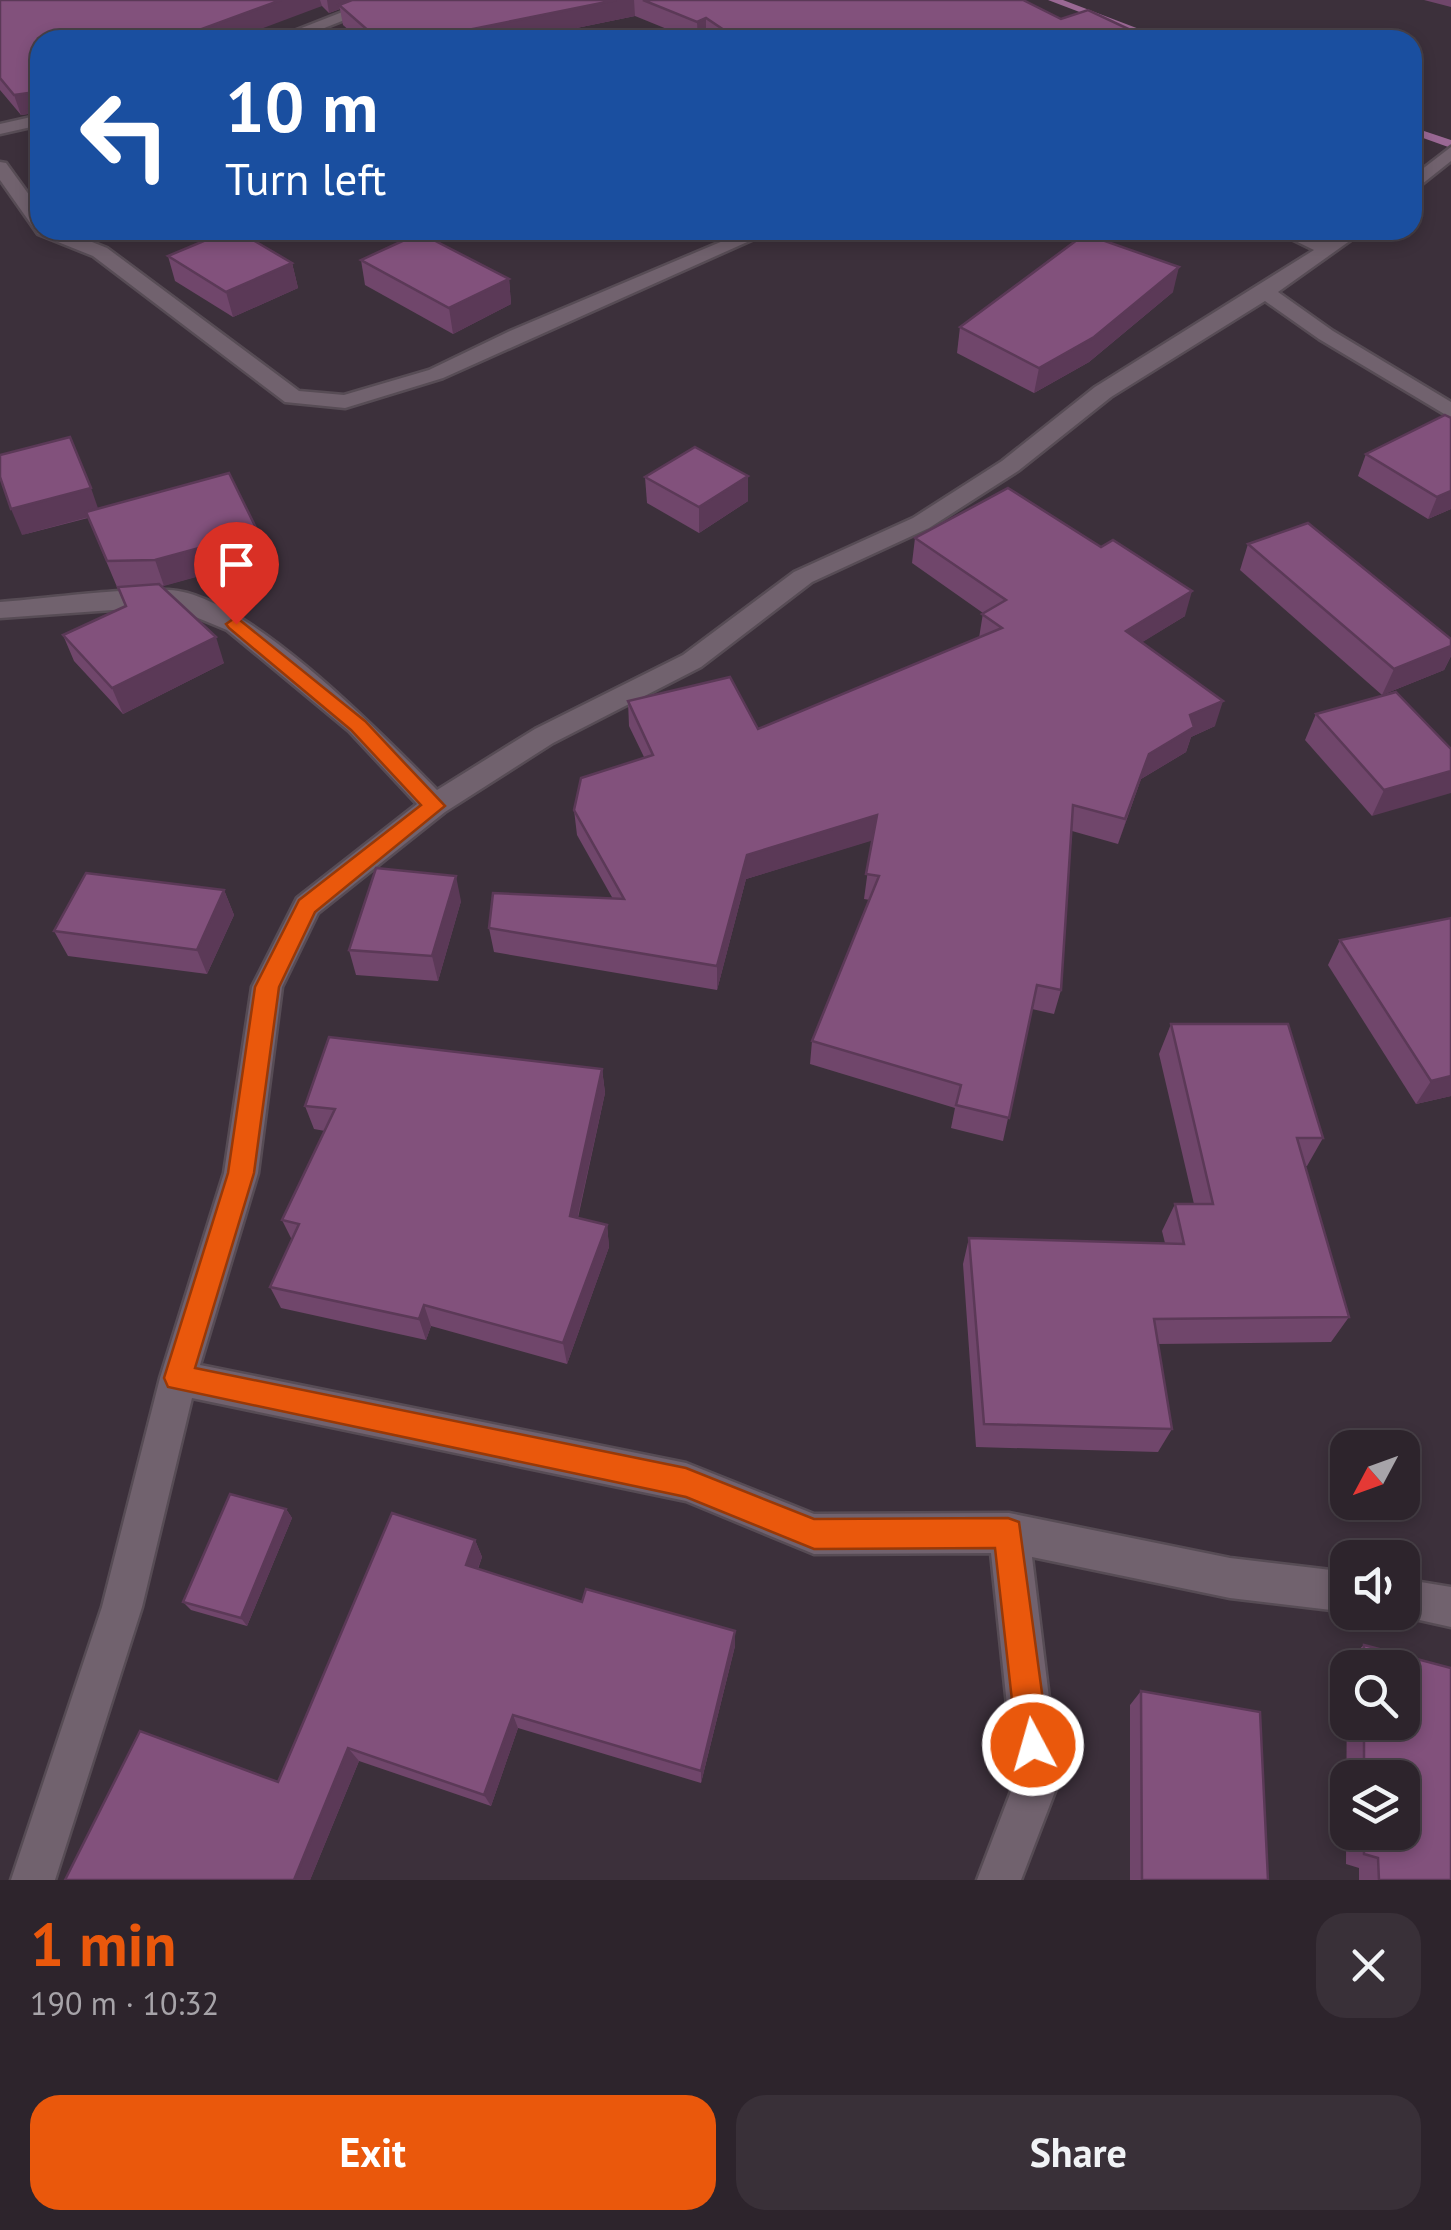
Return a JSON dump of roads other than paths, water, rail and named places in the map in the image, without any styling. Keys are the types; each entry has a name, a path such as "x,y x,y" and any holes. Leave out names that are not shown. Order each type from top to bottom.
{"street":[{"path":"312,30 319,28 334,10 387,0"},
{"path":"0,129 30,122"},
{"path":"1422,178 1451,152"},
{"path":"0,168 30,210"},
{"path":"70,240 100,252 292,397 345,402 436,374 517,335 741,240"},
{"path":"1306,240 1327,249"},
{"path":"34,1880 122,1608 178,1378 241,1173 267,987 307,906 434,806 544,736 692,661 803,577 920,523 1010,466 1103,392 1266,292 1341,240"},
{"path":"1266,292 1326,336 1451,411"},
{"path":"0,610 172,598 236,624 358,726 434,806"},
{"path":"178,1378 686,1482 814,1534 1008,1533 1230,1578 1330,1590"},
{"path":"999,1880 1037,1780 1008,1533"},
{"path":"1420,1602 1451,1607"}],"waterway":[{"path":"1053,0 1136,30"},
{"path":"1422,134 1451,144"}]}
